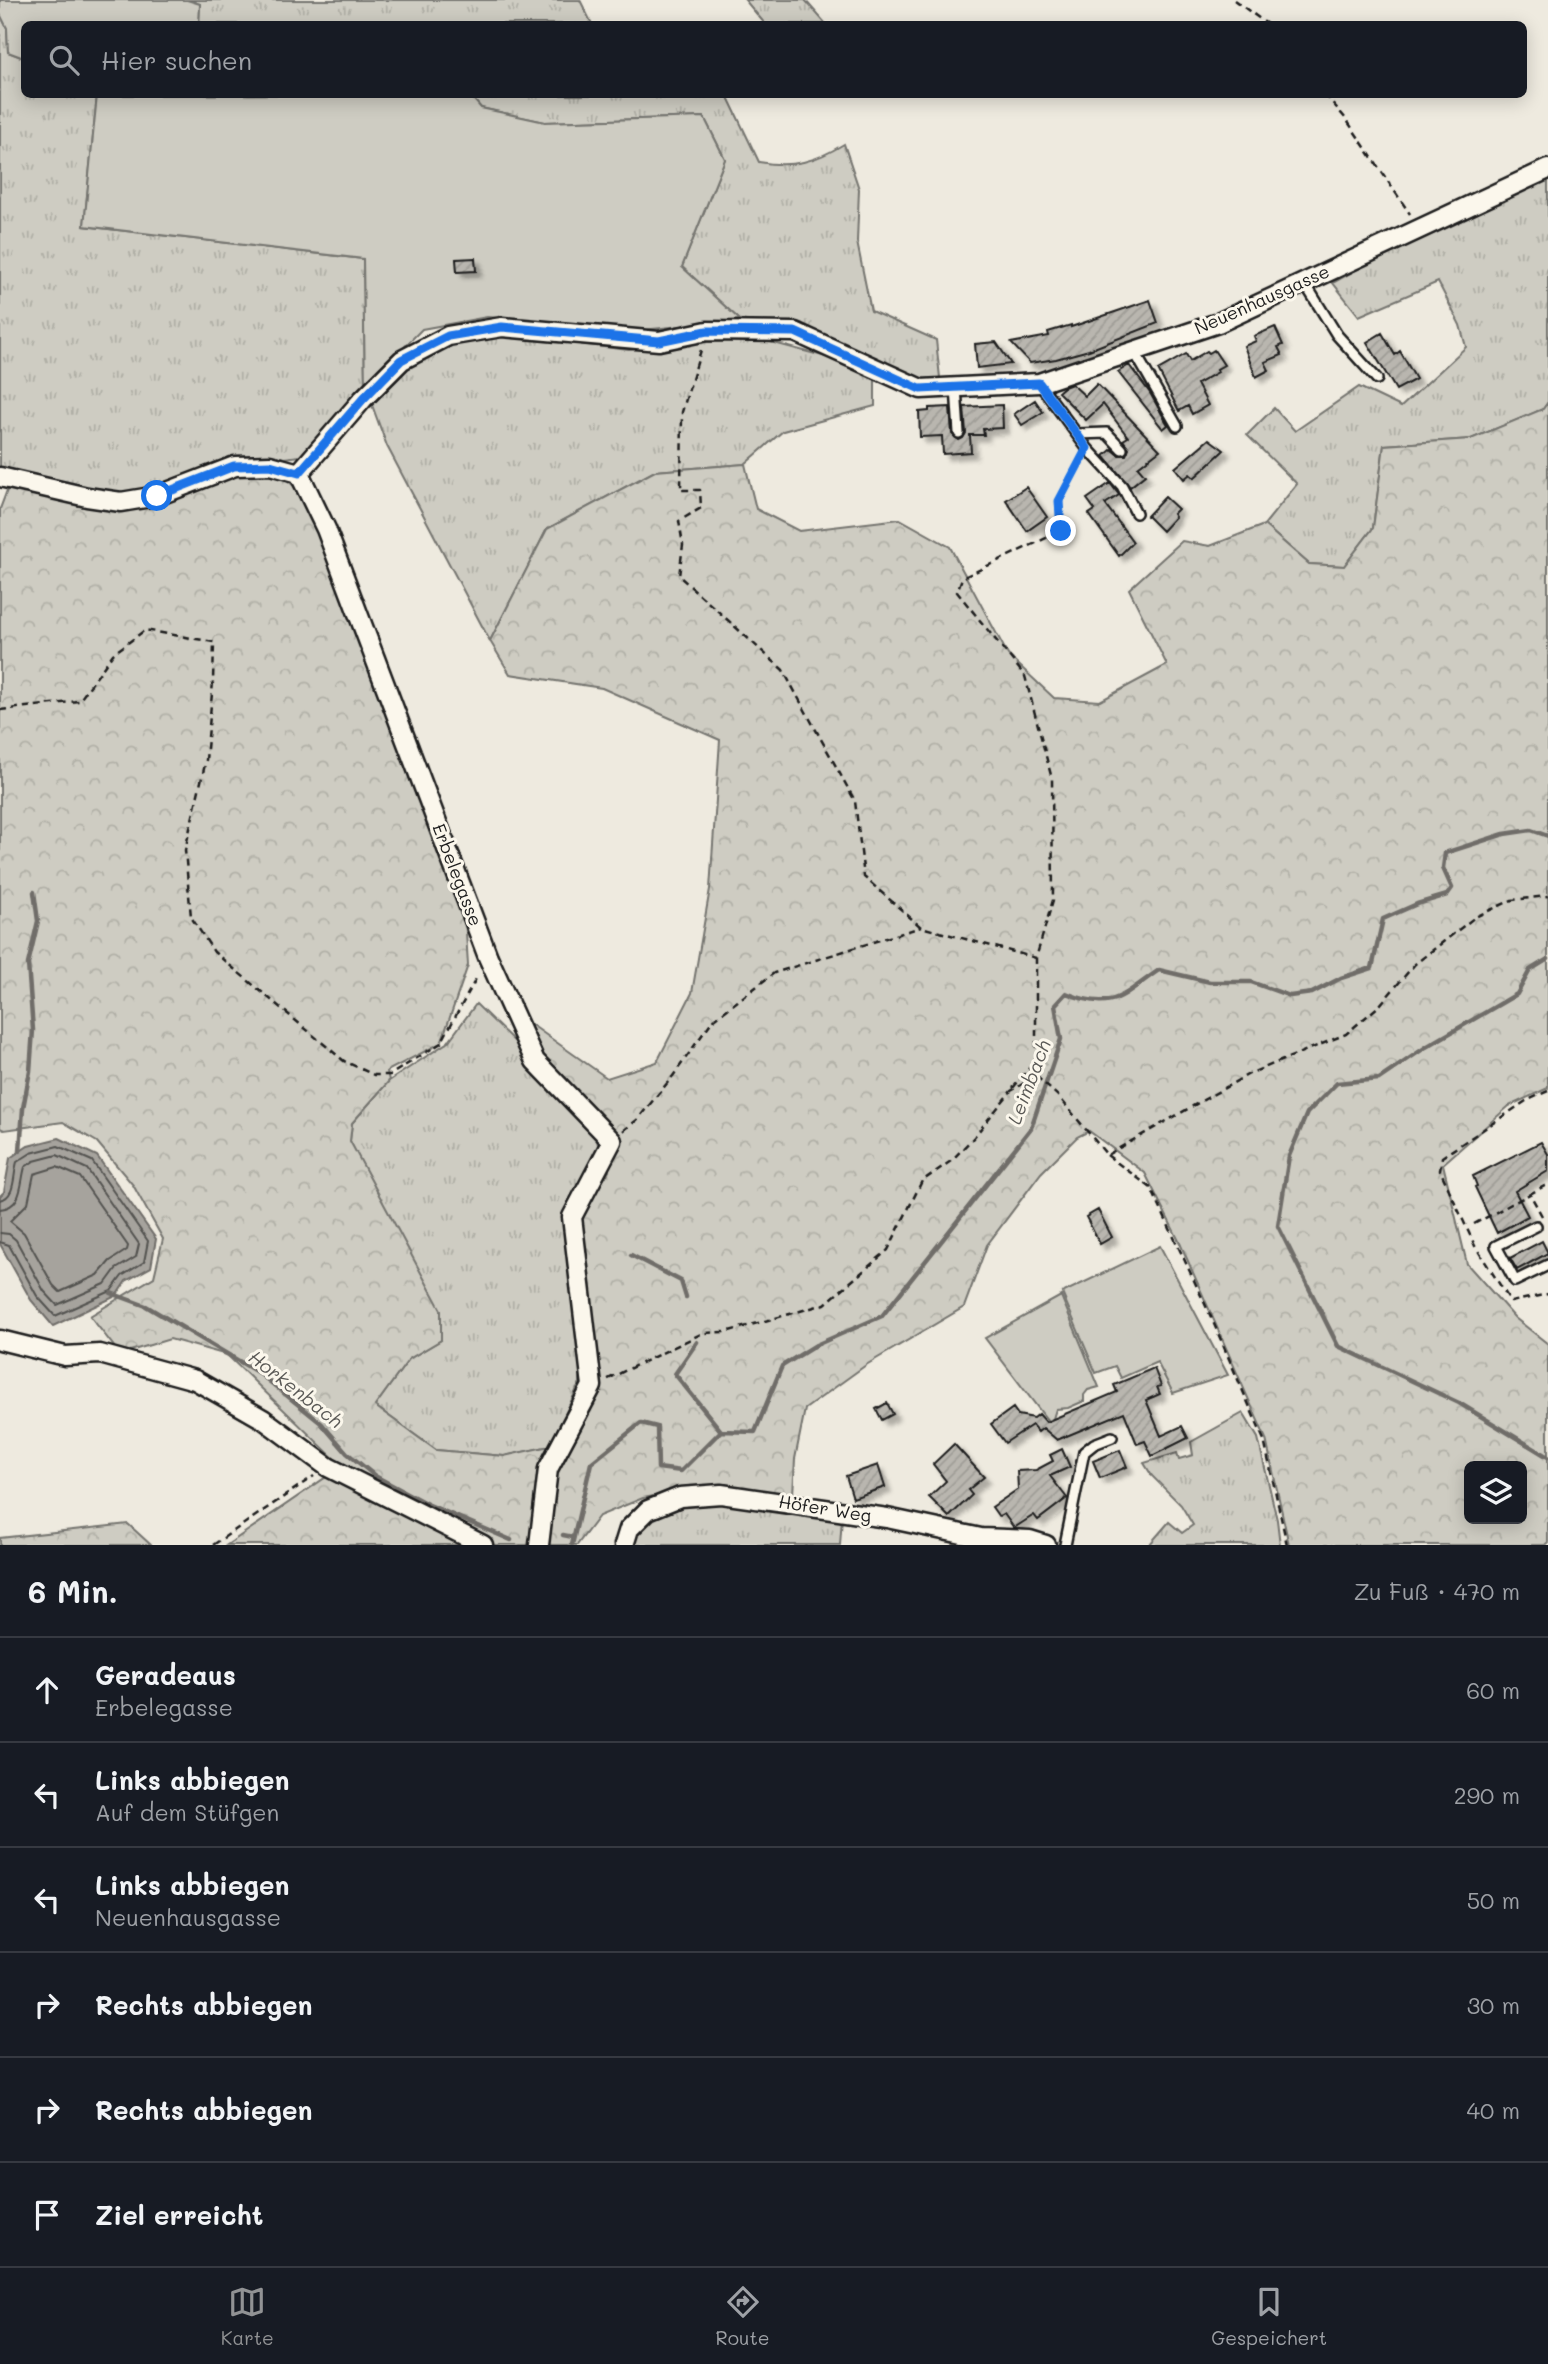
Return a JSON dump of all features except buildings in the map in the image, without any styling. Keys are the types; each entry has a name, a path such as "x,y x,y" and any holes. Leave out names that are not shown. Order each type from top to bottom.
{"street":[{"name":"Neuenhausgasse","path":"707,331 795,332 920,389 1039,383 1218,323 1548,169"},
{"path":"0,477 121,502 157,496 234,466 270,465 299,473 401,360 448,336 502,327 659,341 707,331"},
{"name":"Erbelegasse","path":"299,473 326,529 488,957 535,1061 612,1141"},
{"path":"539,1545 548,1469 592,1386 572,1217 612,1141"},
{"path":"0,1339 65,1356 100,1354 195,1380 263,1419 328,1467 483,1545"},
{"name":"Höfer Weg","path":"624,1545 629,1529 648,1510 680,1497 721,1494 887,1518 981,1538 1030,1540 1046,1545"}],"lane":[{"path":"1304,282 1337,335 1377,379"},
{"path":"1134,351 1177,426"},
{"path":"1039,383 1087,448 1122,486 1136,513"},
{"path":"956,387 959,433"},
{"path":"1077,434 1107,433 1122,449"},
{"path":"1540,1222 1496,1246 1515,1281 1548,1265"},
{"path":"1065,1545 1084,1452 1094,1444 1112,1437"}],"path":[{"path":"1234,0 1263,21"},
{"path":"1328,98 1346,119 1420,228"},
{"path":"707,331 682,412 681,490 700,491 701,508 679,521 683,545 679,576 783,670 855,801 864,877 921,927 1036,958"},
{"path":"1087,448 1059,501 1061,531 962,578 957,592 1025,676 1052,779 1053,900 1036,958 1036,1076 1059,1097 1107,1155 1152,1188 1264,1440 1287,1545"},
{"path":"0,710 79,701 113,654 145,630 214,642 206,760 185,850 191,917 214,952 344,1060 374,1075 390,1076 441,1044 488,957"},
{"path":"1107,1155 1249,1074 1346,1034 1380,1005 1416,964 1475,917 1512,900 1548,895"},
{"path":"612,1141 637,1120 673,1076 712,1021 774,973 921,927"},
{"path":"592,1386 703,1333 726,1332 825,1304 888,1250 922,1181 951,1161 974,1137 1035,1061"},
{"path":"1011,1091 1036,1076"},
{"path":"1548,1091 1526,1101 1442,1157 1440,1170 1475,1246 1511,1302 1548,1294"},
{"path":"1474,1224 1548,1184"},
{"path":"1530,1194 1540,1222"},
{"path":"213,1545 328,1467"}],"green space":[{"path":"0,0 187,0 200,4 199,21 21,21 21,57 8,52 7,28 0,14"},
{"path":"187,0 580,0 590,21 199,21 200,4"},
{"path":"745,0 805,0 823,21 762,21"},
{"path":"0,14 7,28 8,52 21,57 21,98 97,98 84,226 363,259 365,387 300,456 235,464 120,499 0,472"},
{"path":"97,98 472,98 481,108 545,122 704,117 725,159 682,267 740,320 642,330 487,317 422,329 365,387 363,259 84,226"},
{"path":"472,98 728,98 759,162 803,162 844,144 859,189 857,242 871,311 936,340 940,378 931,383 800,330 740,320 682,267 725,159 704,117 545,122 481,108"},
{"path":"1548,179 1548,402 1543,409 1471,439 1384,445 1373,528 1344,566 1309,564 1264,525 1297,484 1247,435 1274,408 1295,431 1359,387 1401,407 1466,347 1460,325 1438,282 1359,316 1333,283 1421,233"},
{"path":"513,336 629,350 686,343 759,339 838,360 875,377 875,406 783,431 745,464 655,471 547,529 490,641 387,446 372,405 411,365 466,338"},
{"path":"1548,402 1548,1088 1509,1106 1443,1164 1467,1264 1515,1318 1548,1344 1548,1542 1545,1545 1289,1545 1266,1439 1180,1243 1145,1173 1089,1131 1077,1137 1041,1173 987,1245 964,1307 866,1365 805,1409 795,1459 793,1495 708,1487 643,1498 599,1516 577,1545 227,1545 342,1466 227,1355 170,1339 120,1354 90,1316 154,1277 163,1239 133,1185 97,1142 63,1122 4,1130 0,1128 0,509 9,485 120,504 235,470 275,469 306,497 465,916 468,965 441,1043 387,1071 389,1081 352,1123 350,1141 441,1310 441,1340 409,1359 375,1406 436,1450 504,1456 550,1446 580,1383 587,1295 571,1230 609,1171 598,1127 524,1034 532,1025 607,1078 657,1062 692,993 710,889 720,740 602,688 510,674 490,641 547,529 655,471 745,464 756,509 799,531 900,519 950,547 1008,655 1054,698 1100,701 1167,665 1129,589 1182,541 1210,546 1264,525 1309,564 1344,566 1373,528 1384,445 1471,439 1543,409"},
{"path":"476,1004 521,1048 595,1132 600,1153 567,1216 583,1345 580,1383 550,1446 504,1456 436,1450 375,1406 409,1359 441,1340 350,1141 352,1123 389,1081 448,1042"},
{"path":"1160,1246 1228,1375 1173,1393 1157,1362 1121,1378 1115,1366 1096,1373 1062,1293"},
{"path":"1061,1296 1099,1387 1088,1390 1084,1401 1068,1408 1056,1409 1051,1425 985,1338"},
{"path":"1243,1413 1258,1438 1280,1545 1149,1545 1169,1522 1182,1533 1193,1525 1181,1505 1152,1476 1144,1463 1177,1453 1179,1459 1193,1455 1191,1442"},
{"path":"737,1501 842,1518 840,1545 630,1545 650,1520 662,1513 690,1504"},
{"path":"128,1524 151,1545 0,1545 0,1538"}],"water":[{"path":"59,1138 97,1156 156,1239 151,1267 126,1281 116,1296 53,1326 31,1300 0,1244 0,1196 4,1192 10,1158 28,1146"}],"waterway":[{"name":"Leimbach","path":"572,1545 591,1463 641,1423 657,1427 658,1468 681,1471 721,1431 755,1432 782,1366 816,1345 882,1316 1031,1128 1061,1039 1055,1005 1066,993 1082,999 1106,1001 1125,994 1159,970 1210,982 1251,982 1290,996 1312,993 1341,978 1372,968 1383,919 1417,904 1447,895 1452,888 1443,868 1445,853 1504,834 1531,830 1548,836"},
{"path":"20,1151 33,1030 28,964 38,921 34,892"},
{"path":"1548,959 1530,970 1517,994 1426,1047 1379,1079 1337,1083 1307,1113 1289,1156 1278,1226 1338,1346 1459,1403 1548,1457"},
{"path":"631,1255 681,1281 686,1297"},
{"name":"Horkenbach","path":"111,1293 146,1306 259,1373 321,1423 347,1453 375,1476 427,1504 511,1540"},
{"path":"697,1342 675,1374 721,1431"},
{"path":"563,1535 573,1537"}],"route":[{"path":"157,496 234,466 270,465 299,473 401,360 448,336 502,327 659,341 707,331 795,332 920,389 1039,383 1087,448 1059,501 1061,531"}]}
